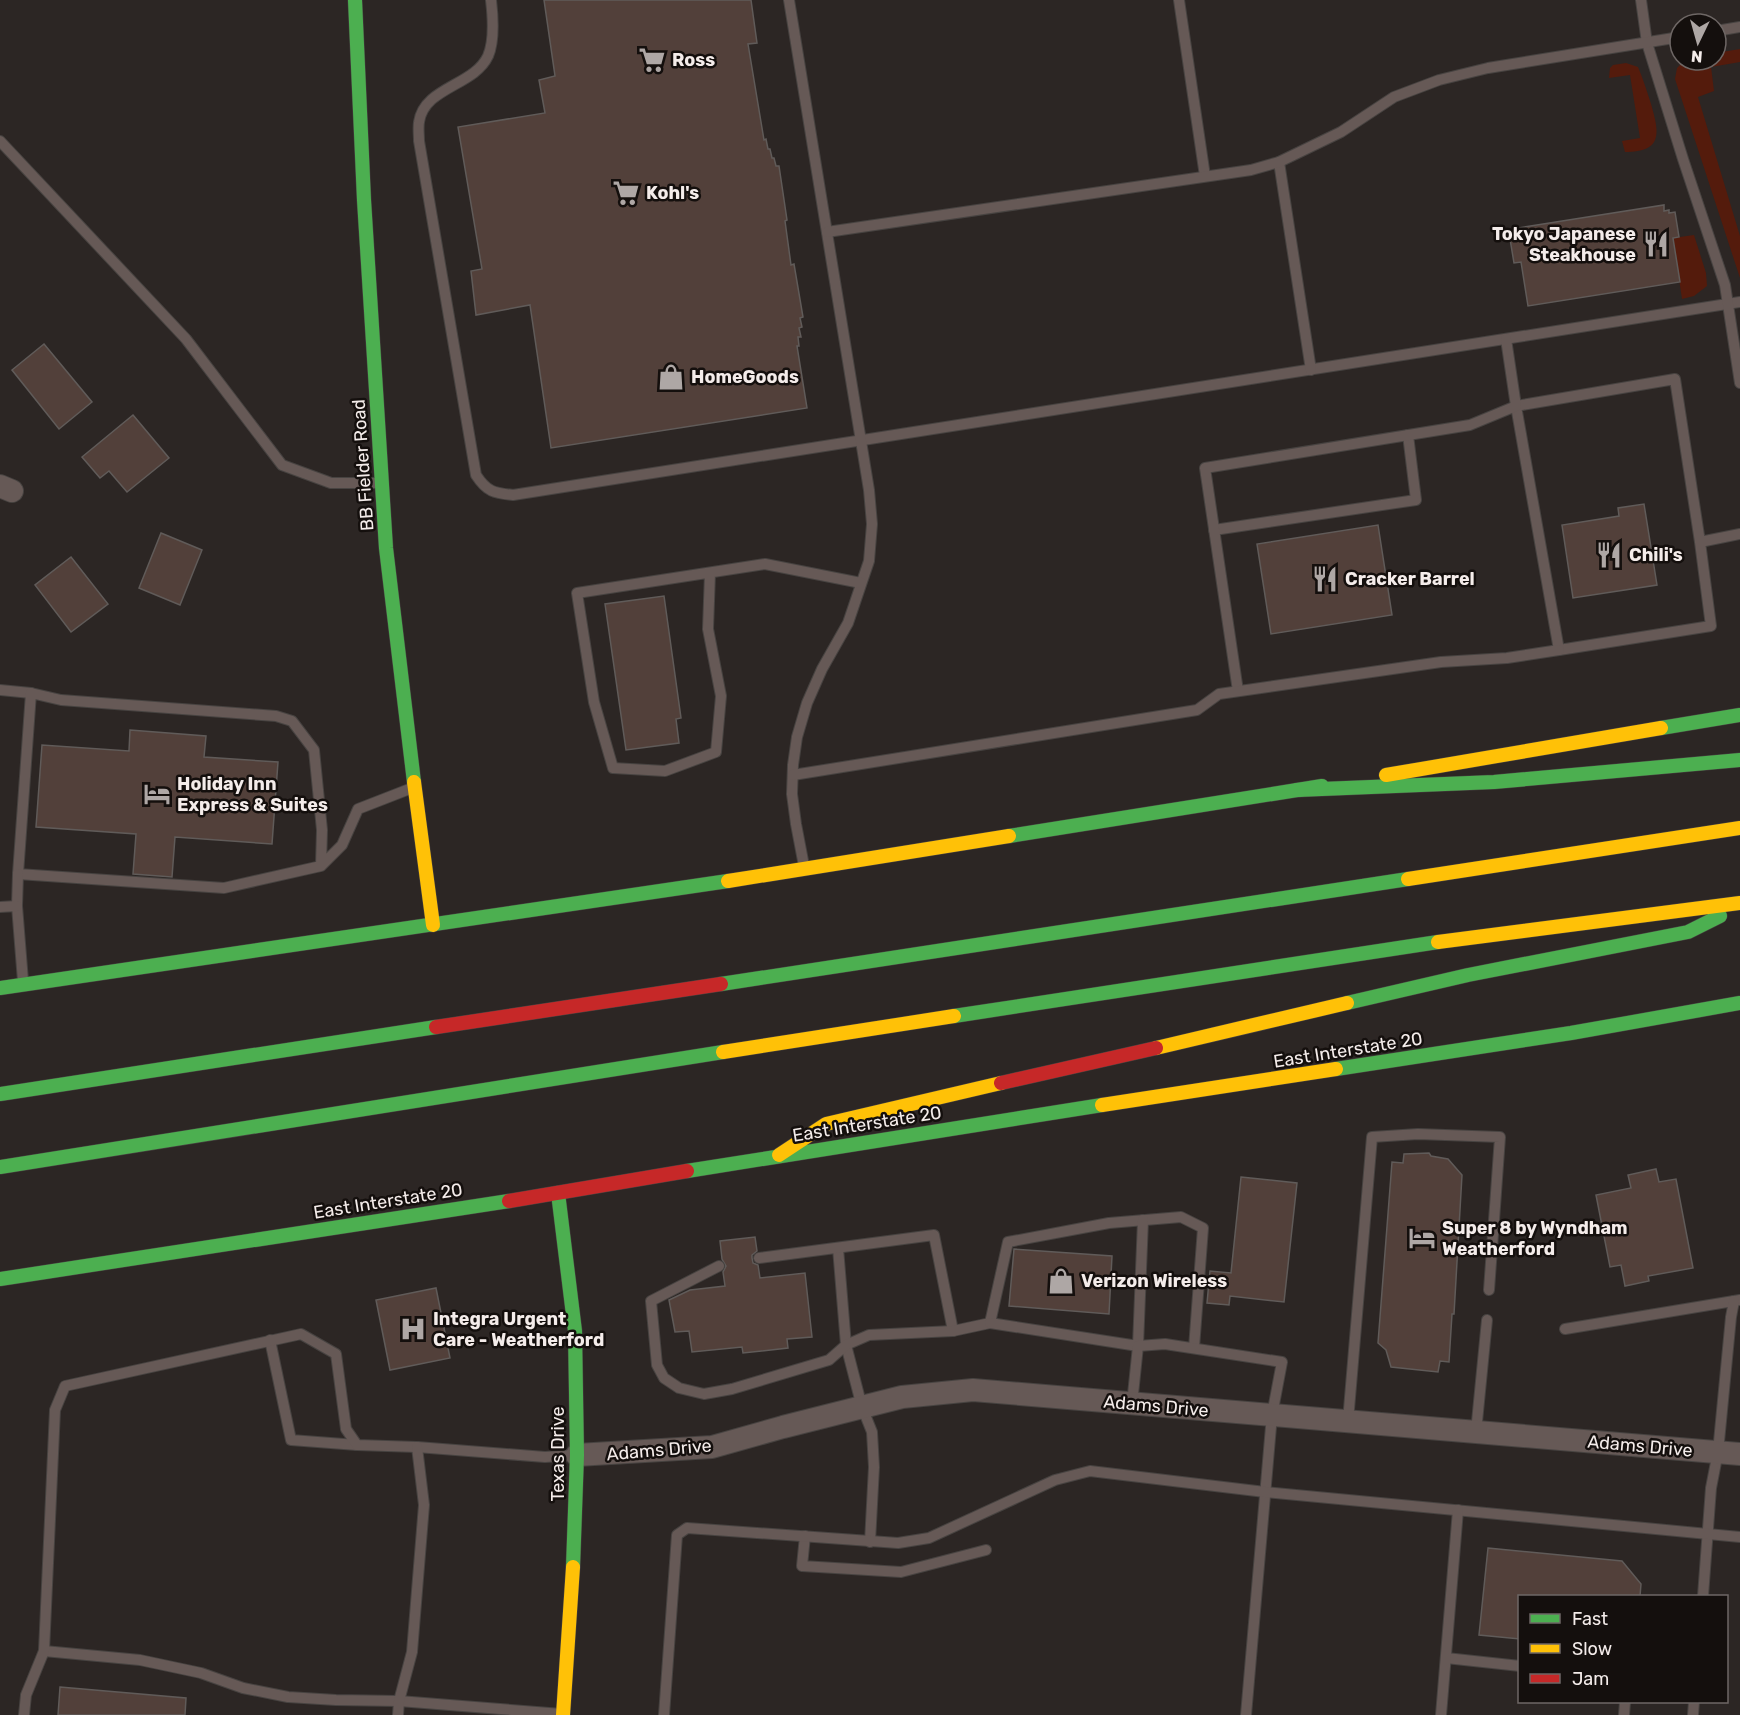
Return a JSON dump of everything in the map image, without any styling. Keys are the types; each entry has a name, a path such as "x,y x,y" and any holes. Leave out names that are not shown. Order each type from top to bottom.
{"main road":[{"name":"BB Fielder Road","path":"355,0 364,200 393,615 433,926"},
{"path":"0,988 433,926 805,869 1297,790 1740,715"},
{"path":"1297,790 1494,783 1740,760"},
{"path":"0,1094 1740,828"},
{"path":"779,1155 826,1124 1468,975 1689,932 1740,905"},
{"path":"0,1167 1107,992 1501,933 1740,905"},
{"name":"East Interstate 20","path":"0,1279 558,1193 779,1155 1572,1034 1740,1003"},
{"name":"Texas Drive","path":"558,1193 576,1331 578,1455 563,1715"}],"street":[{"name":"Adams Drive","path":"578,1455 616,1455 712,1447 902,1398 974,1390 1729,1453"}],"lane":[{"path":"491,0 492,32 488,56 475,73 432,99 423,109 418,122 419,141 476,475 483,486 494,493 513,495 1740,302"},
{"path":"789,0 869,490 872,524 869,561 848,623 822,669 807,703 797,737 793,775 795,820 805,869"},
{"path":"1179,0 1205,176"},
{"path":"1641,0 1647,43 1725,285 1740,383"},
{"path":"827,232 1251,170 1279,162 1341,132 1394,97 1439,80 1488,68 1668,39"},
{"path":"0,141 186,339 282,465 331,483 382,483"},
{"path":"1279,162 1311,370"},
{"path":"1506,339 1559,650"},
{"path":"793,775 1197,710 1219,694 1441,662 1507,658 1711,626 1675,379 1516,406 1470,425 1205,468 1238,691"},
{"path":"1214,530 1416,500 1408,435"},
{"path":"1700,542 1740,534"},
{"path":"710,573 708,629 721,696 716,752 665,771 613,768 594,702 577,593 765,564 861,583"},
{"path":"0,690 32,693 61,700 276,716 292,721 314,750 322,830 321,866"},
{"path":"23,984 17,906 32,693"},
{"path":"18,874 224,888 321,866 342,845 358,809 415,787"},
{"path":"0,907 17,906"},
{"path":"1348,1421 1372,1137 1418,1134 1500,1137 1489,1290"},
{"path":"990,1323 1008,1242 1109,1223 1181,1217 1203,1228 1194,1348"},
{"path":"1132,1404 1138,1346 1143,1220"},
{"path":"759,1258 934,1235 953,1331"},
{"path":"838,1248 846,1345 862,1407 872,1432 874,1467 870,1542"},
{"path":"719,1266 651,1301 657,1365 664,1378 679,1388 704,1394 732,1389 829,1360 846,1345 868,1335 953,1331 990,1323 1138,1346 1165,1344 1282,1362 1272,1415 1246,1715"},
{"path":"1565,1329 1737,1300 1731,1317 1729,1453 1712,1488 1703,1595"},
{"path":"1476,1432 1487,1320"},
{"path":"24,1715 26,1695 44,1650 55,1410 64,1386 300,1334 336,1354 346,1429 357,1445"},
{"path":"270,1340 291,1440 545,1457 578,1455"},
{"path":"398,1715 399,1701 412,1652 424,1505 417,1447"},
{"path":"664,1715 677,1535 687,1528 898,1543 929,1538 1055,1480 1090,1471 1265,1492 1740,1537"},
{"path":"1441,1715 1458,1510"},
{"path":"805,1536 802,1566 901,1572 986,1550"},
{"path":"44,1650 140,1660 201,1673 243,1689 288,1697 399,1701 568,1715"},
{"path":"1446,1658 1518,1666"},
{"path":"1693,1714 1706,1715"}],"shaded area":[{"path":"1740,49 1740,62 1728,64 1728,51"},
{"path":"1626,63 1638,67 1651,104 1657,131 1656,138 1647,148 1625,152 1622,141 1640,138 1630,75 1609,78 1610,68 1613,65"},
{"path":"1676,72 1712,72 1714,91 1698,97 1740,236 1740,278 1675,79"},
{"path":"1694,235 1706,273 1707,286 1694,296 1682,299 1673,238"}],"building":[{"path":"544,0 751,0 757,43 748,44 764,140 766,139 776,166 779,166 791,265 794,264 803,317 800,318 801,337 798,337 799,346 797,346 807,408 551,448 530,305 476,315 471,271 482,269 458,127 545,113 539,80 555,76"},
{"path":"1664,205 1664,211 1675,212 1679,237 1673,238 1680,282 1528,306 1521,262 1514,263 1510,239 1517,238 1518,228"},
{"path":"44,344 92,402 59,429 12,370"},
{"path":"133,415 169,458 127,492 109,471 100,478 82,457"},
{"name":"Chili's","path":"1644,504 1657,585 1573,598 1562,525 1619,516 1618,508"},
{"name":"Cracker Barrel","path":"1378,525 1392,615 1271,634 1257,544"},
{"path":"161,533 202,550 180,605 139,588"},
{"path":"71,557 108,604 71,632 35,585"},
{"path":"664,596 681,718 676,719 679,743 626,750 605,604"},
{"name":"Holiday Inn Express & Suites","path":"130,730 206,736 204,757 278,762 272,844 175,837 172,877 133,874 136,834 36,827 42,745 129,751"},
{"name":"Super 8 by Wyndham Weatherford","path":"1429,1153 1431,1156 1448,1159 1462,1175 1449,1362 1440,1361 1438,1372 1391,1367 1386,1350 1378,1343 1392,1162 1403,1163 1404,1154"},
{"path":"1656,1169 1659,1182 1676,1179 1693,1268 1648,1276 1649,1281 1625,1286 1621,1265 1610,1267 1596,1195 1631,1188 1628,1175"},
{"path":"1241,1177 1297,1183 1284,1302 1230,1296 1229,1305 1207,1303 1210,1271 1231,1273"},
{"path":"755,1237 757,1251 752,1258 753,1263 758,1265 760,1278 805,1273 812,1337 787,1339 788,1348 743,1353 742,1347 692,1352 689,1331 675,1332 669,1300 690,1290 725,1286 723,1272 726,1266 722,1259 720,1241"},
{"name":"Verizon Wireless","path":"1014,1249 1112,1256 1109,1314 1009,1306"},
{"name":"Integra Urgent Care - Weatherford","path":"436,1288 450,1358 390,1370 376,1300"},
{"path":"1488,1548 1622,1561 1641,1584 1640,1595 1518,1595 1518,1639 1479,1635"},
{"path":"60,1687 186,1698 185,1715 58,1715"}],"traffic: fast":[{"path":"355,0 364,200 386,548 414,782"},
{"path":"1661,728 1740,715"},
{"path":"1297,790 1494,782 1740,760"},
{"path":"1009,836 1322,786"},
{"path":"721,984 1408,879"},
{"path":"0,988 728,881"},
{"path":"1347,1003 1468,975 1688,932 1720,916"},
{"path":"954,1016 1438,942"},
{"path":"1336,1069 1571,1033 1740,1003"},
{"path":"0,1094 436,1027"},
{"path":"0,1167 723,1052"},
{"path":"687,1171 1102,1105"},
{"path":"558,1193 575,1331 577,1455 573,1567"},
{"path":"0,1279 509,1201"}],"traffic: slow":[{"path":"1386,775 1661,728"},
{"path":"414,782 433,925"},
{"path":"1408,879 1740,828"},
{"path":"728,881 1009,836"},
{"path":"1438,942 1740,903"},
{"path":"1156,1048 1347,1003"},
{"path":"723,1052 954,1016"},
{"path":"1102,1105 1336,1069"},
{"path":"779,1155 826,1124 1001,1083"},
{"path":"563,1715 573,1567"}],"traffic: jam":[{"path":"436,1027 721,984"},
{"path":"1001,1083 1156,1048"},
{"path":"509,1201 687,1171"}],"place":[{"name":"Ross","path":"652,60"},
{"name":"Kohl's","path":"626,193"},
{"name":"Tokyo Japanese Steakhouse","path":"1656,244"},
{"name":"HomeGoods","path":"671,377"},
{"name":"Chili's","path":"1609,555"},
{"name":"Cracker Barrel","path":"1325,579"},
{"name":"Holiday Inn Express & Suites","path":"157,794"},
{"name":"Super 8 by Wyndham Weatherford","path":"1422,1238"},
{"name":"Verizon Wireless","path":"1061,1281"},
{"name":"Integra Urgent Care - Weatherford","path":"413,1329"}]}
